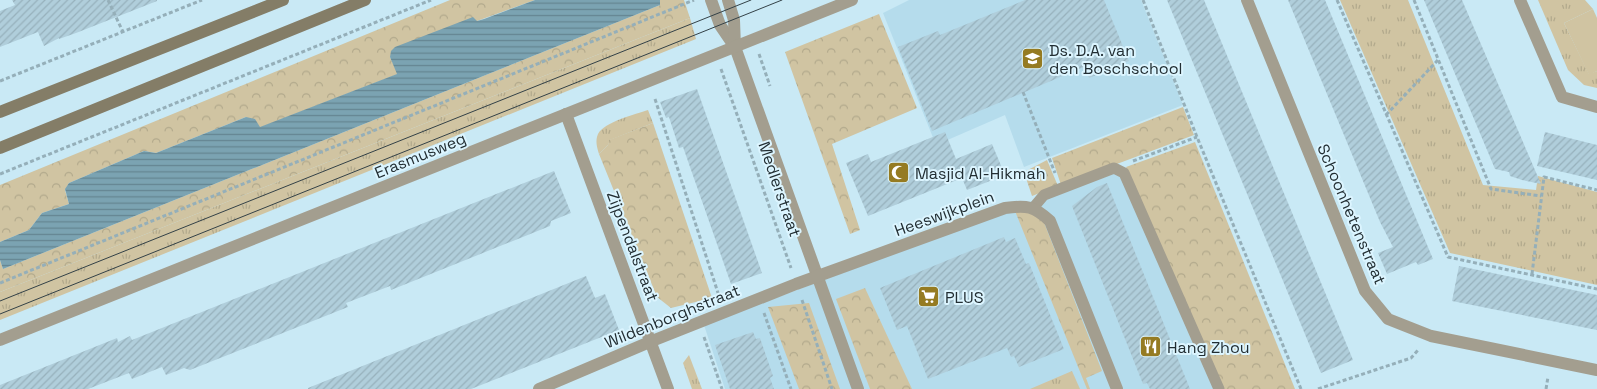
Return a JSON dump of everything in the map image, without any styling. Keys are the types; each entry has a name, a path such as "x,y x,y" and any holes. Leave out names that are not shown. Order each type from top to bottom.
{"main road":[{"path":"0,112 283,0"},
{"path":"0,148 365,0"}],"street":[{"name":"Medlerstraat","path":"711,0 720,25 735,47 817,276"},
{"name":"Medlerstraat","path":"728,0 734,20 735,47"},
{"name":"Erasmusweg","path":"0,340 852,0"},
{"name":"Schoonhetenstraat","path":"1248,0 1365,291 1388,319 1431,336 1597,370"},
{"path":"1520,0 1562,97 1597,107"},
{"name":"Zijpendalstraat","path":"566,114 652,341 668,389"},
{"name":"Heeswijkplein","path":"817,276 1005,208 1023,206 1033,208"},
{"path":"1033,208 1050,221 1117,389"},
{"path":"817,276 858,389"},
{"name":"Wildenborghstraat","path":"539,389 698,322 817,276"}],"lane":[{"path":"1033,208 1044,195 1060,188 1114,168 1124,173 1219,389"}],"path":[{"path":"108,0 123,32"},
{"path":"0,81 202,0"},
{"path":"0,174 430,0"},
{"path":"0,283 694,0"},
{"path":"1144,0 1301,389"},
{"path":"1337,0 1448,257 1532,274 1597,290"},
{"path":"1414,0 1491,189 1541,196"},
{"name":"Medlerstraat","path":"716,54 832,389"},
{"path":"1386,115 1438,60"},
{"path":"1023,92 1060,188"},
{"path":"655,99 724,312"},
{"path":"1114,168 1198,136"},
{"path":"1532,274 1544,177 1597,190"},
{"path":"759,299 791,389"},
{"path":"698,322 722,389"},
{"path":"1318,389 1411,358 1431,336"}],"shaded area":[{"path":"535,0 660,0 660,5 3,269 0,260 0,242 29,230 42,213 69,204 65,189 69,183 144,151 156,153 246,117 255,119 260,127 397,74 390,57 391,51 395,47 473,17 477,21"},
{"name":"Ds. D.A. van den Boschschool","path":"909,0 1141,0 1183,105 1024,167 1005,115 936,145 883,13"},
{"path":"1123,167 1219,389 725,389 704,325"}],"green space":[{"path":"450,0 535,0 477,21 390,57 398,74 259,128 246,117 156,153 144,151 69,183 65,190 69,204 42,213 29,230 0,242 0,185"},
{"path":"660,0 684,0 690,18 0,292 0,260 3,269 660,5"},
{"path":"1340,0 1408,0 1483,185 1536,190 1538,176 1597,192 1597,285 1450,253"},
{"path":"1538,0 1585,0 1593,9 1564,23 1589,74 1597,71 1597,88 1584,85 1568,70"},
{"path":"1593,9 1597,18 1597,71 1589,75 1564,23"},
{"path":"879,14 917,108 832,144 860,230 850,234 785,52"},
{"path":"690,18 696,39 0,320 0,292"},
{"path":"1183,107 1194,135 1061,185 1052,158"},
{"path":"648,110 653,123 610,140 608,145 599,154 597,139 601,130 621,119"},
{"path":"653,123 712,298 671,308 657,297 599,154 608,145 609,140"},
{"path":"1195,142 1295,389 1223,389 1126,167"},
{"path":"1047,160 1058,186 1032,196 1024,172"},
{"path":"1038,207 1102,371 1086,378 1090,389 1087,389 1015,211"},
{"path":"865,288 912,389 870,389 836,299"},
{"path":"809,303 840,389 799,389 768,307"},
{"path":"689,355 702,389 692,389 683,363"},
{"path":"1072,371 1080,389 1030,389"}],"building":[{"path":"12,0 157,1 59,38 44,46 38,32 0,47 0,11 15,5"},
{"path":"1025,0 1104,0 1129,61 1089,78 1084,67 932,131 898,47 938,31 940,35"},
{"path":"1167,0 1204,0 1353,360 1321,373"},
{"path":"1288,0 1325,0 1433,259 1418,265 1416,262 1387,274 1378,253 1393,247 1380,222"},
{"path":"1424,0 1462,0 1541,184 1522,180 1510,176 1509,172 1495,169"},
{"path":"697,89 762,273 731,284 683,147 679,148 669,117 666,118 660,102"},
{"name":"Masjid Al-Hikmah","path":"945,132 956,159 992,144 1005,175 967,190 962,178 868,216 846,163 868,154 871,162"},
{"path":"1545,132 1597,145 1597,180 1537,166"},
{"path":"554,171 571,213 551,221 550,226 391,290 390,286 346,303 348,307 190,370 184,368 166,375 162,367 132,379 129,373 88,389 0,389 0,385 117,338 118,342 130,336 132,340"},
{"path":"1107,183 1190,389 1150,389 1147,383 1143,384 1072,206 1097,187"},
{"path":"1004,237 1006,242 1015,238 1026,264 1029,263 1064,349 1019,367 1014,356 1011,357 1007,348 928,379 907,326 897,330 880,288"},
{"path":"1459,266 1597,295 1597,330 1452,301"},
{"path":"586,276 595,298 605,294 619,330 471,389 308,389 308,388"},
{"path":"753,332 756,339 760,338 773,376 770,378 774,389 730,389 715,345"}],"tram line":[{"path":"0,301 751,0"},
{"path":"0,314 782,0"}],"place":[{"name":"Ds. D.A. van den Boschschool","path":"1033,59"},
{"name":"Masjid Al-Hikmah","path":"899,173"},
{"name":"PLUS","path":"929,297"},
{"name":"Hang Zhou","path":"1151,347"}]}
